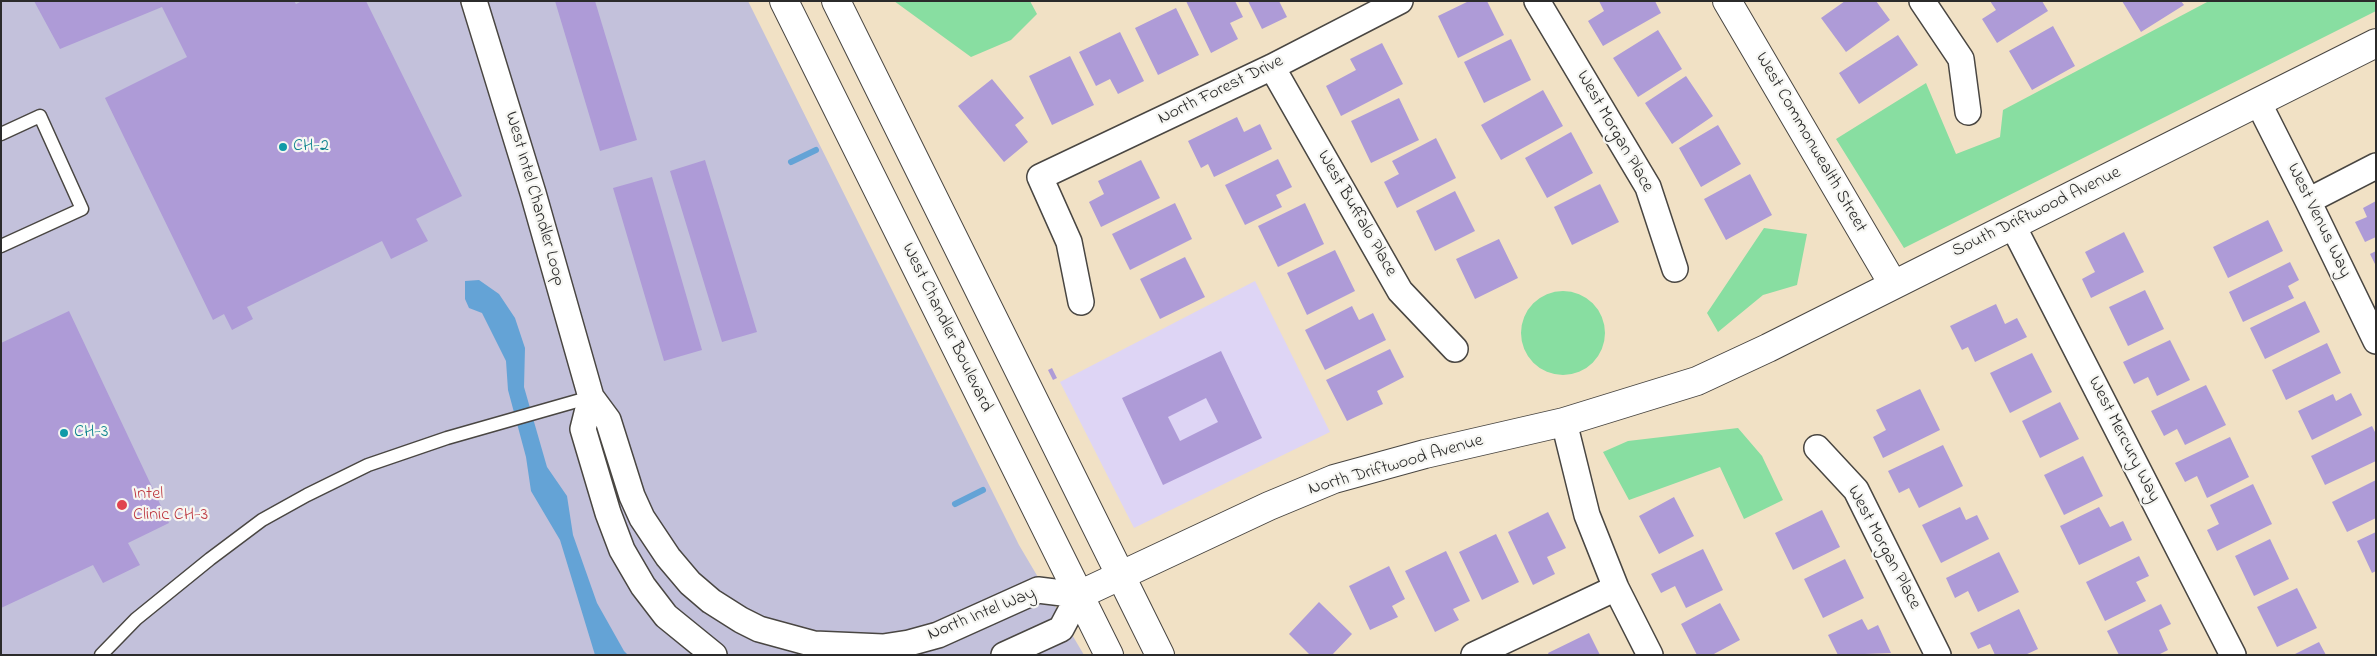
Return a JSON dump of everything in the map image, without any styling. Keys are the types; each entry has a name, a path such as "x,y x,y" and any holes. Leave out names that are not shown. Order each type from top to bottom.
{"street":[{"name":"West Intel Chandler Loop","path":"474,1 533,193 591,397 608,420 632,496 646,526 668,557 690,583 711,601 741,620 813,649"},
{"name":"West Chandler Boulevard","path":"784,1 1109,655"},
{"path":"836,1 1160,655"},
{"name":"North Forest Drive","path":"1082,302 1069,242 1040,177 1272,67 1400,1"},
{"name":"West Morgan Place","path":"1537,1 1648,187 1675,269"},
{"name":"West Commonwealth Street","path":"1728,1 1893,284"},
{"path":"1922,1 1961,58 1968,112"},
{"name":"South Driftwood Avenue","path":"1697,381 1768,348 2376,43"},
{"name":"West Buffalo Place","path":"1272,67 1400,291 1455,349"},
{"name":"West Venus Way","path":"2258,102 2376,341"},
{"path":"2308,201 2376,166"},
{"name":"West Mercury Way","path":"2013,226 2233,655"},
{"name":"North Driftwood Avenue","path":"1079,595 1268,506 1334,479 1425,454 1564,422 1697,381"},
{"name":"West Intel Chandler Loop","path":"591,397 583,429 608,513 622,550 642,586 666,616 714,655"},
{"path":"1564,422 1586,515 1616,588 1650,655"},
{"name":"West Morgan Place","path":"1817,448 1856,490 1938,655"},
{"path":"1474,655 1616,588"},
{"name":"North Intel Way","path":"813,649 883,647 909,643 938,635 1038,590 1079,595"},
{"path":"1004,655 1061,629 1079,595"}],"lane":[{"path":"1,134 40,116 82,209 1,246"},
{"path":"101,655 143,613 262,520 368,465 447,438 591,397"}],"shaded area":[{"path":"1,1 748,1 1019,545 1084,655 1,655"},
{"path":"1255,281 1330,432 1134,528 1060,382"}],"green space":[{"path":"894,1 1030,1 1037,14 1011,40 971,57"},
{"path":"2209,1 2376,1 2376,11 1904,248 1836,139 1926,83 1956,154 2000,137 2003,110"},
{"path":"1764,228 1807,234 1797,285 1763,295 1718,332 1707,313"},
{"path":"1563,291 1586,298 1598,310 1605,333 1598,356 1586,368 1563,375 1540,368 1528,356 1521,333 1528,310 1540,298"},
{"path":"1738,428 1762,456 1783,500 1744,519 1720,467 1629,500 1603,452 1628,441"}],"water":[{"path":"479,280 499,294 515,318 525,348 524,387 547,467 567,496 573,535 597,603 628,655 595,655 560,540 531,491 526,457 508,390 506,361 482,313 469,308 465,299 465,281"}],"building":[{"name":"CH-2","path":"34,1 294,1 296,4 302,1 366,1 462,196 416,219 428,241 391,259 382,241 247,307 253,319 232,330 224,314 213,320 105,98 187,57 162,7 60,49"},
{"path":"555,1 595,1 637,140 600,151"},
{"path":"1186,1 1235,1 1243,17 1230,23 1238,39 1211,53"},
{"path":"1248,1 1279,1 1287,17 1262,29"},
{"path":"1469,1 1487,1 1504,35 1458,58 1438,16"},
{"path":"1599,1 1655,1 1661,13 1603,46 1588,21 1604,11"},
{"path":"1845,1 1876,1 1890,20 1846,52 1821,18"},
{"path":"1990,1 2042,1 2048,11 1997,43 1982,19 1996,10"},
{"path":"2122,1 2181,1 2184,5 2141,32"},
{"path":"1176,8 1199,55 1158,75 1135,28"},
{"path":"2053,26 2075,66 2032,90 2009,51"},
{"path":"1658,30 1682,69 1638,97 1613,58"},
{"path":"1120,32 1144,81 1118,94 1110,79 1096,86 1079,52"},
{"path":"1898,35 1918,65 1859,104 1839,73"},
{"path":"1511,39 1531,80 1484,103 1464,62"},
{"path":"1382,43 1403,84 1341,116 1326,86 1356,70 1350,59"},
{"path":"1070,56 1094,105 1052,125 1029,76"},
{"path":"1686,76 1713,116 1672,144 1645,103"},
{"path":"992,79 1024,118 1015,125 1028,142 1004,162 958,106"},
{"path":"1543,90 1563,126 1501,160 1481,125"},
{"path":"1399,98 1419,140 1371,163 1351,121"},
{"path":"1237,117 1244,132 1260,124 1272,149 1214,177 1208,164 1201,168 1188,141"},
{"path":"1718,125 1741,164 1701,187 1679,148"},
{"path":"1571,132 1593,173 1547,198 1525,158"},
{"path":"1436,138 1456,178 1397,208 1384,182 1399,174 1392,161"},
{"path":"1278,159 1292,187 1276,195 1282,207 1245,225 1225,185"},
{"path":"705,160 757,332 722,342 670,171"},
{"path":"1141,160 1160,198 1101,227 1089,202 1104,194 1098,181"},
{"path":"1750,174 1772,215 1726,240 1704,199"},
{"path":"652,177 702,350 664,361 613,188"},
{"path":"1600,184 1619,222 1572,245 1554,207"},
{"path":"1455,191 1475,231 1435,251 1416,211"},
{"path":"2376,201 2376,237 2365,242 2355,222 2367,217 2363,208"},
{"path":"1175,203 1192,239 1130,270 1112,234"},
{"path":"1305,203 1324,244 1278,267 1258,226"},
{"path":"2268,220 2283,251 2228,278 2213,247"},
{"path":"2124,232 2144,272 2091,298 2082,279 2095,272 2085,252"},
{"path":"1499,239 1518,278 1475,299 1456,259"},
{"path":"1335,250 1355,291 1307,315 1287,273"},
{"path":"2376,251 2376,266 2370,254"},
{"path":"1185,257 1205,297 1160,319 1140,279"},
{"path":"2290,262 2299,280 2288,286 2294,298 2243,322 2229,292"},
{"path":"2145,290 2164,329 2128,346 2109,307"},
{"path":"2305,301 2320,332 2265,359 2250,328"},
{"path":"1996,304 2005,324 2017,318 2027,337 1975,362 1968,347 1962,350 1950,326"},
{"path":"1352,306 1359,320 1373,313 1386,340 1325,370 1305,330"},
{"name":"CH-3","path":"69,311 169,523 128,543 140,565 103,583 93,565 1,608 1,343"},
{"path":"2170,340 2190,380 2157,396 2148,377 2134,384 2123,362"},
{"path":"2327,343 2341,373 2286,400 2272,370"},
{"path":"1390,349 1404,377 1377,391 1383,404 1347,421 1326,380"},
{"path":"1221,351 1262,438 1163,485 1122,398","holes":["1206,398 1218,422 1180,441 1168,417"]},
{"path":"2032,353 2052,392 2010,413 1990,373"},
{"path":"1052,368 1057,378 1053,380 1048,370"},
{"path":"2206,385 2226,425 2185,445 2177,429 2164,436 2151,411"},
{"path":"1920,389 1940,430 1883,458 1873,437 1886,430 1876,410"},
{"path":"2351,393 2362,415 2312,440 2298,411 2333,394 2336,401"},
{"path":"2060,402 2079,439 2040,458 2022,421"},
{"path":"2372,426 2376,434 2376,461 2325,485 2311,456"},
{"path":"2230,437 2249,477 2207,498 2197,476 2185,482 2175,463"},
{"path":"1943,445 1963,486 1919,508 1909,488 1899,493 1888,471"},
{"path":"2083,456 2103,496 2064,515 2044,475"},
{"path":"2376,480 2376,518 2347,532 2332,502"},
{"path":"2253,484 2272,524 2217,551 2207,530 2219,524 2210,505"},
{"path":"1674,497 1694,536 1659,554 1639,516"},
{"path":"1960,507 1966,520 1977,515 1989,539 1941,563 1922,525"},
{"path":"2099,507 2110,527 2123,521 2132,540 2079,565 2060,526"},
{"path":"1822,510 1840,547 1793,570 1775,533"},
{"path":"1548,512 1566,548 1547,557 1555,574 1533,585 1508,532"},
{"path":"2376,532 2376,571 2372,573 2357,541"},
{"path":"1496,534 1519,582 1482,600 1459,552"},
{"path":"2270,539 2289,579 2254,596 2235,556"},
{"path":"1703,549 1723,590 1686,608 1675,586 1661,593 1651,574"},
{"path":"1446,551 1470,601 1453,609 1459,620 1435,632 1405,571"},
{"path":"1999,552 2019,592 1978,612 1968,591 1955,598 1946,578"},
{"path":"2139,556 2149,576 2136,582 2146,601 2105,621 2086,582"},
{"path":"1845,559 1864,598 1823,618 1804,579"},
{"path":"1389,566 1405,599 1392,606 1398,617 1370,630 1349,586"},
{"path":"2297,588 2317,628 2277,647 2257,607"},
{"path":"1319,602 1352,634 1332,655 1310,655 1289,634"},
{"path":"1720,603 1740,640 1712,655 1697,655 1681,624"},
{"path":"2161,604 2171,624 2159,630 2168,650 2158,655 2119,655 2107,631"},
{"path":"2019,609 2038,649 2025,655 1995,655 1990,644 1978,649 1970,633"},
{"path":"1862,619 1868,630 1878,625 1891,653 1838,655 1828,635"},
{"path":"1589,633 1600,655 1549,655 1548,653"},
{"path":"2319,642 2326,655 2293,655"}],"waterway":[{"path":"791,162 816,150"},
{"path":"955,504 983,490"}],"place":[{"name":"CH-2","path":"283,147"},
{"name":"CH-3","path":"64,433"},
{"name":"Intel Clinic CH-3","path":"122,505"}]}
